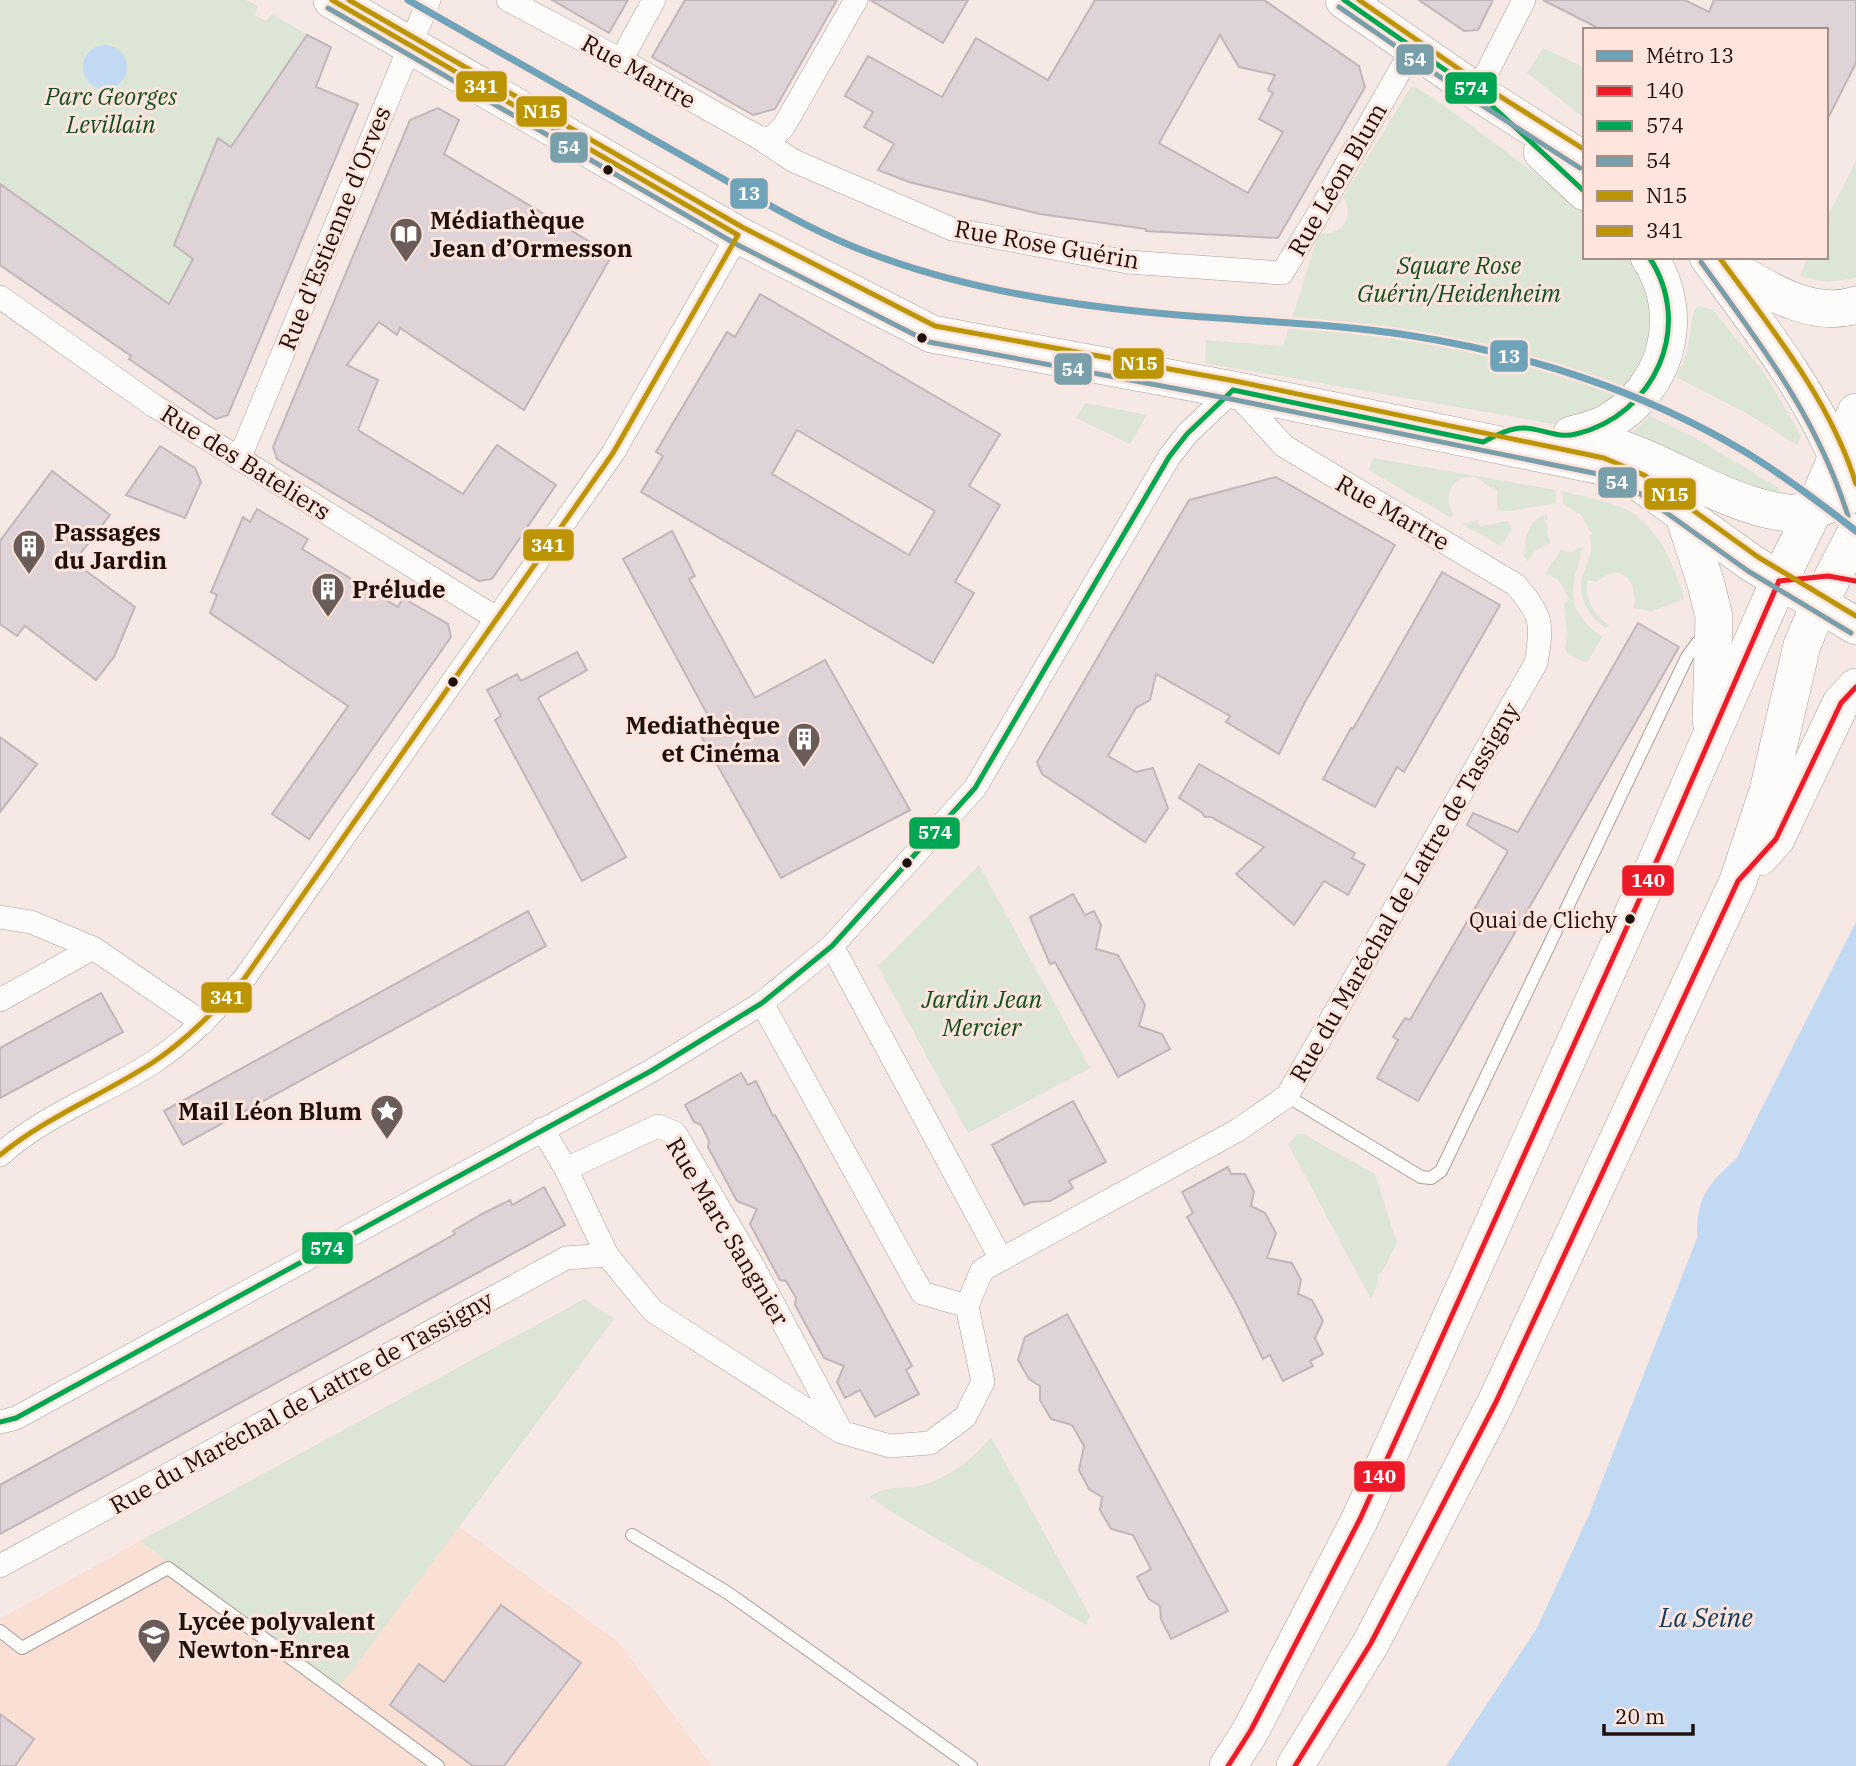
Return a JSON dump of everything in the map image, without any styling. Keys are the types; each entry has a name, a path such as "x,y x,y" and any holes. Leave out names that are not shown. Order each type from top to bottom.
{"main road":[{"path":"332,0 738,235 932,334 1233,390 1601,466 1640,483 1779,581 1834,596"},
{"path":"1344,0 1477,92 1580,148"},
{"path":"1477,92 1583,190"},
{"path":"1571,435 1604,425 1626,410 1650,383 1661,362 1668,337 1670,315 1666,293 1657,268 1650,259"},
{"path":"1483,442 1517,428 1571,435 1635,453 1738,501 1810,518 1854,500 1836,454 1791,373 1709,259"},
{"path":"1717,259 1796,303 1831,309 1856,305"},
{"path":"1228,1766 1251,1730 1360,1519 1856,412"},
{"path":"1683,513 1714,617 1711,649 1711,736"},
{"path":"1810,518 1834,596"},
{"path":"1296,1766 1371,1643 1496,1402 1738,881 1768,791 1802,645 1834,596 1856,531"},
{"path":"1738,881 1776,839 1841,704 1856,687"}],"street":[{"name":"Rue d'Estienne d'Orves","path":"240,457 429,0"},
{"name":"Rue Martre","path":"508,0 760,136"},
{"path":"621,60 654,0"},
{"path":"760,136 784,126 856,0"},
{"path":"1477,92 1524,0"},
{"name":"Rue Léon Blum","path":"1282,273 1413,48"},
{"name":"Rue Rose Guérin","path":"760,136 794,161 952,229 1128,262 1282,273"},
{"path":"0,1155 22,1135 151,1064 181,1043 244,979 613,453 738,235"},
{"name":"Rue des Bateliers","path":"0,297 153,405 496,618"},
{"name":"Rue Martre","path":"1233,390 1284,446 1516,585 1536,609 1541,636"},
{"path":"0,1422 16,1418 651,1070 762,1003 832,946 975,788 1169,457 1187,434 1233,390"},
{"name":"Rue du Maréchal de Lattre de Tassigny","path":"967,1306 982,1270 1238,1130 1287,1096 1536,663 1541,636"},
{"path":"0,917 31,922 93,948 203,1023"},
{"path":"832,946 1001,1259"},
{"path":"0,1000 93,948"},
{"path":"542,1129 566,1169 607,1255 653,1311 841,1432 890,1446 930,1443 965,1417 983,1382 967,1306 922,1293 762,1003"},
{"name":"Rue Marc Sangnier","path":"566,1169 658,1126 675,1133 754,1268 841,1432"},
{"name":"Rue du Maréchal de Lattre de Tassigny","path":"0,1566 566,1258 607,1255"}],"lane":[{"path":"1287,1096 1421,1177 1431,1178 1441,1171 1687,657 1698,642 1711,649"},
{"path":"632,1535 728,1593 971,1766"},
{"path":"0,1631 22,1648 168,1569 438,1766"}],"shaded area":[{"name":"Lycée polyvalent Newton-Enrea","path":"458,1526 618,1642 712,1766 0,1766 0,1619 140,1541 339,1688"}],"green space":[{"name":"Parc Georges Levillain","path":"0,0 246,0 258,6 255,15 266,21 272,14 308,35 231,147 217,139 174,245 193,259 167,306 0,185"},
{"path":"1543,48 1583,67 1583,115 1582,116 1527,73"},
{"name":"Square Rose Guérin/Heidenheim","path":"1411,87 1442,104 1583,210 1583,259 1642,259 1657,295 1638,391 1563,424 1554,424 1205,363 1206,340 1283,346 1319,233 1340,229 1347,218 1347,204 1343,197"},
{"path":"1856,161 1856,278 1828,282 1800,276 1807,259 1828,259 1828,216"},
{"path":"1699,306 1713,310 1765,374 1801,436 1797,445 1748,414 1676,377 1686,355 1694,310"},
{"path":"1085,403 1147,415 1130,444 1076,418"},
{"path":"1650,416 1697,439 1779,488 1774,497 1630,435"},
{"path":"1373,458 1556,490 1556,503 1510,511 1497,510 1497,491 1494,487 1490,488 1482,480 1465,477 1452,486 1449,494 1453,514 1451,518 1369,470"},
{"path":"1562,491 1616,505 1641,520 1652,531 1669,557 1684,599 1652,611 1634,608 1634,590 1621,574 1614,573 1597,582 1587,580 1591,606 1609,625 1606,628 1600,623 1589,612 1581,591 1591,551 1589,536 1592,534 1581,515 1563,504"},
{"path":"1546,514 1548,519 1544,521 1551,543 1536,550 1528,561 1524,558 1528,532 1539,517"},
{"path":"1477,520 1480,527 1507,521 1512,529 1501,546 1462,524"},
{"path":"1583,546 1573,585 1573,596 1580,615 1602,637 1587,663 1567,653 1565,649 1567,635 1564,605 1569,599 1558,580 1545,573 1561,550 1571,552"},
{"name":"Jardin Jean Mercier","path":"979,865 1090,1068 968,1133 878,966"},
{"path":"1297,1134 1303,1134 1375,1174 1397,1243 1378,1275 1371,1299 1288,1144"},
{"path":"584,1299 614,1319 339,1688 140,1541"},
{"path":"991,1437 1090,1616 1086,1625 896,1515 870,1497 883,1490 916,1487 943,1477 969,1459"}],"water":[{"path":"105,45 121,51 127,67 121,83 105,89 89,83 83,67 89,51"},
{"name":"La Seine","path":"1856,922 1856,1766 1446,1766 1537,1628 1588,1517 1697,1238 1699,1212 1705,1193 1736,1159"}],"building":[{"path":"552,0 628,0 609,33"},
{"path":"685,0 837,0 775,109 753,115 652,57"},
{"path":"870,0 968,0 943,43"},
{"path":"1095,0 1264,0 1359,66 1365,87 1278,238 1146,231 1040,214 909,182 878,170 894,144 864,127 873,112 845,96 868,56 942,97 976,38 1048,80","holes":["1220,35 1239,67 1275,75 1268,90 1273,93 1259,119 1283,132 1248,193 1159,143"]},
{"path":"1419,0 1493,0 1478,30 1464,31"},
{"path":"1543,0 1685,0 1709,12 1714,0 1856,0 1856,63 1828,118 1828,28 1598,28"},
{"path":"307,35 331,47 316,87 358,104 228,415 216,419 0,265 0,184 169,304 193,259 174,245 218,138 231,147"},
{"path":"438,108 459,120 444,154 612,255 524,410 400,328 397,335 379,322 347,365 378,380 358,430 463,494 497,445 556,485 492,579 479,581 277,459 273,447 410,120"},
{"path":"760,294 1000,434 969,486 1000,505 955,582 974,593 933,663 641,492 663,456 656,452 727,332 735,337","holes":["797,430 935,511 909,555 772,474"]},
{"path":"160,446 195,468 201,482 185,518 126,495"},
{"name":"Passages du Jardin","path":"52,471 110,515 74,562 135,607 114,657 96,680 25,626 17,636 0,624 0,541"},
{"path":"1276,477 1395,545 1305,702 1279,754 1226,722 1230,716 1156,674 1150,700 1136,708 1108,756 1136,772 1153,768 1168,808 1145,842 1042,774 1037,762 1189,500"},
{"name":"Prélude","path":"257,509 308,539 302,549 398,607 403,598 448,624 451,637 309,839 272,814 348,706 210,613 217,595 211,592 243,517 250,522"},
{"name":"Mediathèque et Cinéma","path":"672,531 695,576 689,579 755,698 825,660 910,810 781,878 697,729 711,721 623,559"},
{"path":"1442,572 1500,605 1404,772 1397,767 1375,807 1323,779"},
{"path":"1638,623 1679,647 1418,1101 1377,1078 1398,1040 1393,1037 1405,1018 1410,1020 1508,851 1467,825 1473,813 1518,832"},
{"path":"577,652 587,670 538,698 626,857 582,881 495,720 501,716 487,690 517,674 521,681"},
{"path":"0,737 37,764 0,812"},
{"path":"1199,764 1355,853 1352,858 1365,865 1348,895 1324,881 1294,925 1236,874 1264,847 1211,817 1205,817 1179,798"},
{"path":"1073,894 1085,915 1094,911 1101,925 1096,949 1118,955 1145,1005 1139,1026 1162,1034 1170,1049 1118,1077 1055,962 1050,964 1030,917"},
{"path":"528,911 546,946 183,1145 164,1111"},
{"path":"101,993 123,1032 0,1098 0,1048"},
{"path":"741,1073 748,1085 756,1081 912,1366 906,1370 919,1394 875,1417 860,1390 845,1398 837,1382 844,1366 824,1358 795,1305 796,1298 786,1281 780,1280 750,1224 757,1209 737,1201 708,1147 709,1141 701,1125 694,1122 685,1105"},
{"path":"1073,1101 1106,1162 1069,1181 1073,1188 1050,1201 1024,1205 992,1145"},
{"path":"1228,1167 1231,1174 1245,1174 1254,1192 1251,1206 1265,1213 1276,1233 1267,1258 1292,1263 1301,1280 1298,1294 1312,1300 1323,1321 1315,1338 1323,1354 1310,1361 1313,1366 1283,1381 1270,1355 1263,1359 1236,1303 1187,1217 1193,1213 1182,1192"},
{"path":"544,1187 565,1225 0,1534 0,1485 455,1234 453,1231 482,1214 510,1200 512,1205"},
{"path":"1067,1314 1228,1611 1171,1639 1161,1619 1160,1606 1149,1599 1137,1577 1151,1569 1133,1535 1111,1529 1100,1510 1102,1497 1089,1489 1079,1470 1084,1446 1072,1425 1051,1419 1040,1400 1040,1386 1029,1379 1018,1360 1025,1337"},
{"path":"501,1605 581,1663 504,1766 473,1766 390,1705 419,1664 444,1682"},
{"path":"0,1714 34,1739 15,1766 0,1766"}],"metro line":[{"name":"13","path":"408,0 802,223 872,254 938,276 1076,304 1380,331 1456,344 1541,364 1624,393 1704,429 1771,469 1856,531"}],"transit line":[{"name":"341","path":"0,1155 37,1129 165,1054 201,1024 244,979 613,453 738,235 332,0"},
{"name":"N15","path":"349,0 742,227 935,326 1235,381 1604,458 1644,475 1758,557 1856,616"},
{"name":"574","path":"1344,0 1477,92 1583,190"},
{"name":"N15","path":"1359,0 1482,85 1583,149"},
{"name":"54","path":"1339,7 1472,99 1580,168"},
{"name":"54","path":"328,8 734,243 929,342 1231,399 1598,474 1636,491 1748,571 1851,633"},
{"name":"574","path":"0,1422 16,1418 651,1071 762,1003 832,946 975,788 1169,457 1187,434 1233,390 1483,442 1518,428 1563,435 1576,434 1604,424 1627,408 1646,388 1659,364 1667,338 1668,311 1662,284 1650,259"},
{"name":"N15","path":"1720,259 1815,393 1845,453 1856,484"},
{"name":"54","path":"1701,262 1766,353 1804,414 1835,480 1848,516"},
{"name":"140","path":"1779,581 1828,576 1856,581"},
{"name":"140","path":"1228,1766 1251,1730 1360,1519 1654,867 1779,581"},
{"name":"140","path":"1295,1766 1371,1643 1496,1402 1738,881 1776,839 1841,703 1856,687"}],"place":[{"name":"Médiathèque Jean d’Ormesson","path":"406,264"},
{"name":"Passages du Jardin","path":"29,576"},
{"name":"Prélude","path":"328,619"},
{"name":"Mediathèque et Cinéma","path":"804,769"},
{"name":"Quai de Clichy","path":"1630,919"},
{"name":"Mail Léon Blum","path":"387,1141"},
{"name":"Lycée polyvalent Newton-Enrea","path":"154,1665"}]}
